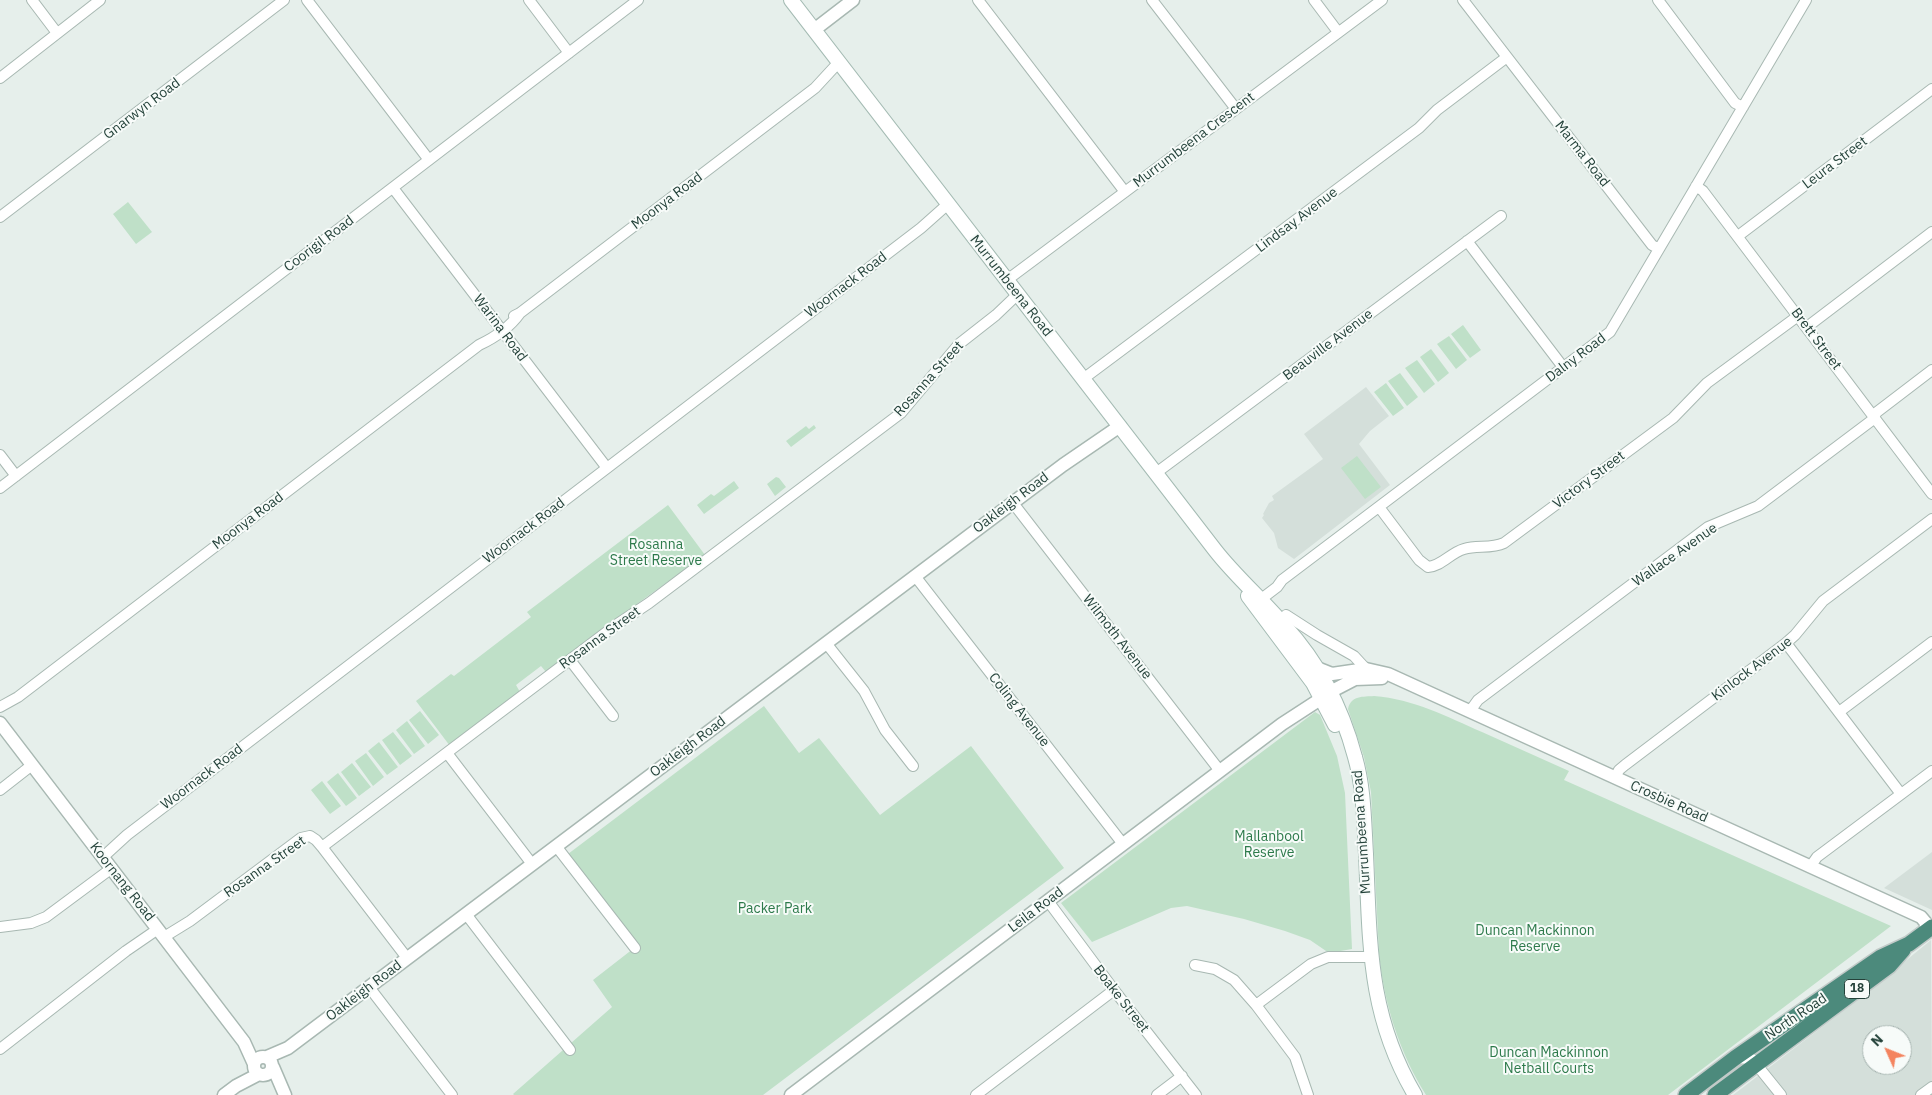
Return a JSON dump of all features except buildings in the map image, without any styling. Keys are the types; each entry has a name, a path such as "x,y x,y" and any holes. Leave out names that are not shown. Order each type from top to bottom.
{"highway":[{"name":"North Road","path":"1686,1095 1735,1058 1881,957 1930,933"},
{"name":"North Road","path":"1715,1095 1889,966 1909,944"}],"main road":[{"name":"Murrumbeena Road","path":"791,0 1337,707 1355,757 1362,789 1367,957 1366,990 1376,1029 1389,1065 1405,1095"},
{"name":"Murrumbeena Road","path":"1255,600 1285,625 1317,668 1343,745 1352,783 1367,957 1385,1028 1398,1062 1415,1095"}],"street":[{"path":"32,0 57,33"},
{"path":"0,78 100,0"},
{"name":"Gnarwyn Road","path":"0,218 284,0"},
{"path":"307,0 429,160"},
{"path":"529,0 569,53"},
{"name":"Coorigil Road","path":"0,488 638,0"},
{"path":"814,30 853,0"},
{"path":"978,0 1125,192"},
{"path":"1152,0 1236,109"},
{"path":"1314,0 1338,32"},
{"name":"Murrumbeena Crescent","path":"1007,280 1382,0"},
{"name":"Marma Road","path":"1463,0 1652,245 1659,250"},
{"path":"1658,0 1735,102 1743,107"},
{"name":"Dalny Road","path":"1255,600 1274,583 1282,580 1610,332 1806,0"},
{"name":"Lindsay Avenue","path":"1083,379 1419,128 1437,110 1507,57"},
{"name":"Moonya Road","path":"0,715 18,697 478,345 490,340 500,328 514,321 520,313 842,66"},
{"name":"Leura Street","path":"1738,236 1932,90"},
{"name":"Brett Street","path":"1696,186 1703,191 1738,236 1932,494"},
{"name":"Warina Road","path":"393,188 607,468"},
{"name":"Woornack Road","path":"101,855 950,206"},
{"name":"Beauville Avenue","path":"1156,473 1501,216"},
{"path":"1807,327 1932,232"},
{"path":"1467,241 1564,367"},
{"name":"Rosanna Street","path":"0,1049 126,951 161,933 190,922 304,836 310,836 322,847 901,413 959,344 996,315 1006,311 1020,297"},
{"name":"Victory Street","path":"1379,507 1419,560 1428,567 1435,566 1463,549 1494,547 1504,543 1673,418 1707,384 1798,316"},
{"name":"Wallace Avenue","path":"1470,711 1478,700 1708,527 1758,506 1871,421 1877,412 1932,370"},
{"name":"Oakleigh Road","path":"224,1095 1118,423"},
{"path":"0,455 16,476"},
{"name":"Wilmoth Avenue","path":"1013,502 1220,771"},
{"name":"Kinlock Avenue","path":"1615,778 1619,770 1625,765 1786,643 1823,601 1932,519"},
{"name":"Coling Avenue","path":"915,576 1123,844"},
{"path":"1286,615 1354,656 1366,673"},
{"path":"1840,712 1932,642"},
{"path":"826,643 864,691 884,730 913,766"},
{"path":"1786,643 1901,794"},
{"path":"570,660 613,716"},
{"path":"1317,668 1333,674 1366,673"},
{"path":"1337,707 1346,690 1366,673"},
{"name":"Crosbie Road","path":"1366,673 1402,681 1921,917 1930,933"},
{"name":"Leila Road","path":"791,1095 1282,724 1325,693 1366,673"},
{"name":"Moonya Road","path":"0,707 18,697"},
{"name":"Koornang Road","path":"0,723 285,1095"},
{"path":"447,754 532,864"},
{"path":"0,790 32,765"},
{"path":"1810,867 1816,858 1932,771"},
{"path":"556,846 635,948"},
{"path":"322,847 407,958"},
{"path":"0,927 31,923 46,917 112,868"},
{"name":"Boake Street","path":"1048,901 1114,990 1196,1095"},
{"path":"466,914 570,1050"},
{"path":"1256,1005 1311,964 1328,958 1367,957"},
{"path":"1195,965 1215,969 1234,980 1256,1005 1295,1057 1308,1095"},
{"path":"369,987 452,1095"},
{"path":"976,1095 1114,990"},
{"path":"1735,1058 1748,1058 1756,1064 1781,1095"},
{"path":"1156,1095 1182,1076"},
{"path":"1921,1095 1932,1087"}],"shaded area":[{"path":"1366,387 1389,416 1370,431 1359,444 1390,485 1294,559 1278,548 1274,533 1262,518 1263,514 1269,503 1274,500 1272,496 1323,459 1304,434"},
{"path":"1932,852 1932,910 1884,888"},
{"path":"1931,940 1932,1095 1733,1095 1864,995"}],"green space":[{"path":"128,202 152,232 136,244 113,214"},
{"path":"1463,325 1481,350 1470,358 1451,334"},
{"path":"1449,336 1467,360 1456,369 1437,344"},
{"path":"1431,349 1449,373 1438,382 1420,357"},
{"path":"1417,360 1435,384 1424,393 1405,368"},
{"path":"1400,373 1418,397 1407,406 1388,381"},
{"path":"1386,383 1404,408 1393,416 1374,392"},
{"path":"814,425 816,428 791,447 786,441 806,426 809,429"},
{"path":"1357,456 1381,487 1365,499 1341,468"},
{"path":"776,477 786,487 775,496 767,484"},
{"path":"734,481 739,488 704,514 697,505 711,494 714,496"},
{"name":"Rosanna Street Reserve","path":"668,505 705,555 546,672 541,666 516,685 520,692 450,746 416,701 451,674 454,676 531,617 527,612"},
{"name":"Duncan Mackinnon Reserve","path":"1374,696 1417,705 1482,732 1569,771 1564,780 1891,926 1668,1095 1426,1095 1408,1062 1394,1027 1381,972 1371,792 1364,757 1348,709 1355,699"},
{"name":"Packer Park","path":"764,706 799,753 819,738 880,815 971,746 1064,868 763,1095 514,1095 612,1007 593,980 638,945 568,854"},
{"path":"420,711 439,735 428,744 409,720"},
{"name":"Mallanbool Reserve","path":"1315,712 1320,715 1337,756 1345,793 1352,949 1329,953 1310,940 1285,931 1187,906 1171,908 1092,942 1061,903"},
{"path":"407,721 425,746 414,754 396,730"},
{"path":"393,732 412,756 400,765 382,740"},
{"path":"379,742 398,767 387,775 368,751"},
{"path":"366,753 384,777 373,786 355,761"},
{"path":"352,763 371,787 359,796 341,772"},
{"path":"338,773 357,798 346,806 327,782"},
{"path":"322,781 341,806 330,814 311,790"}],"park label":[{"name":"Duncan Mackinnon Netball Courts","path":"1549,1062"}]}
